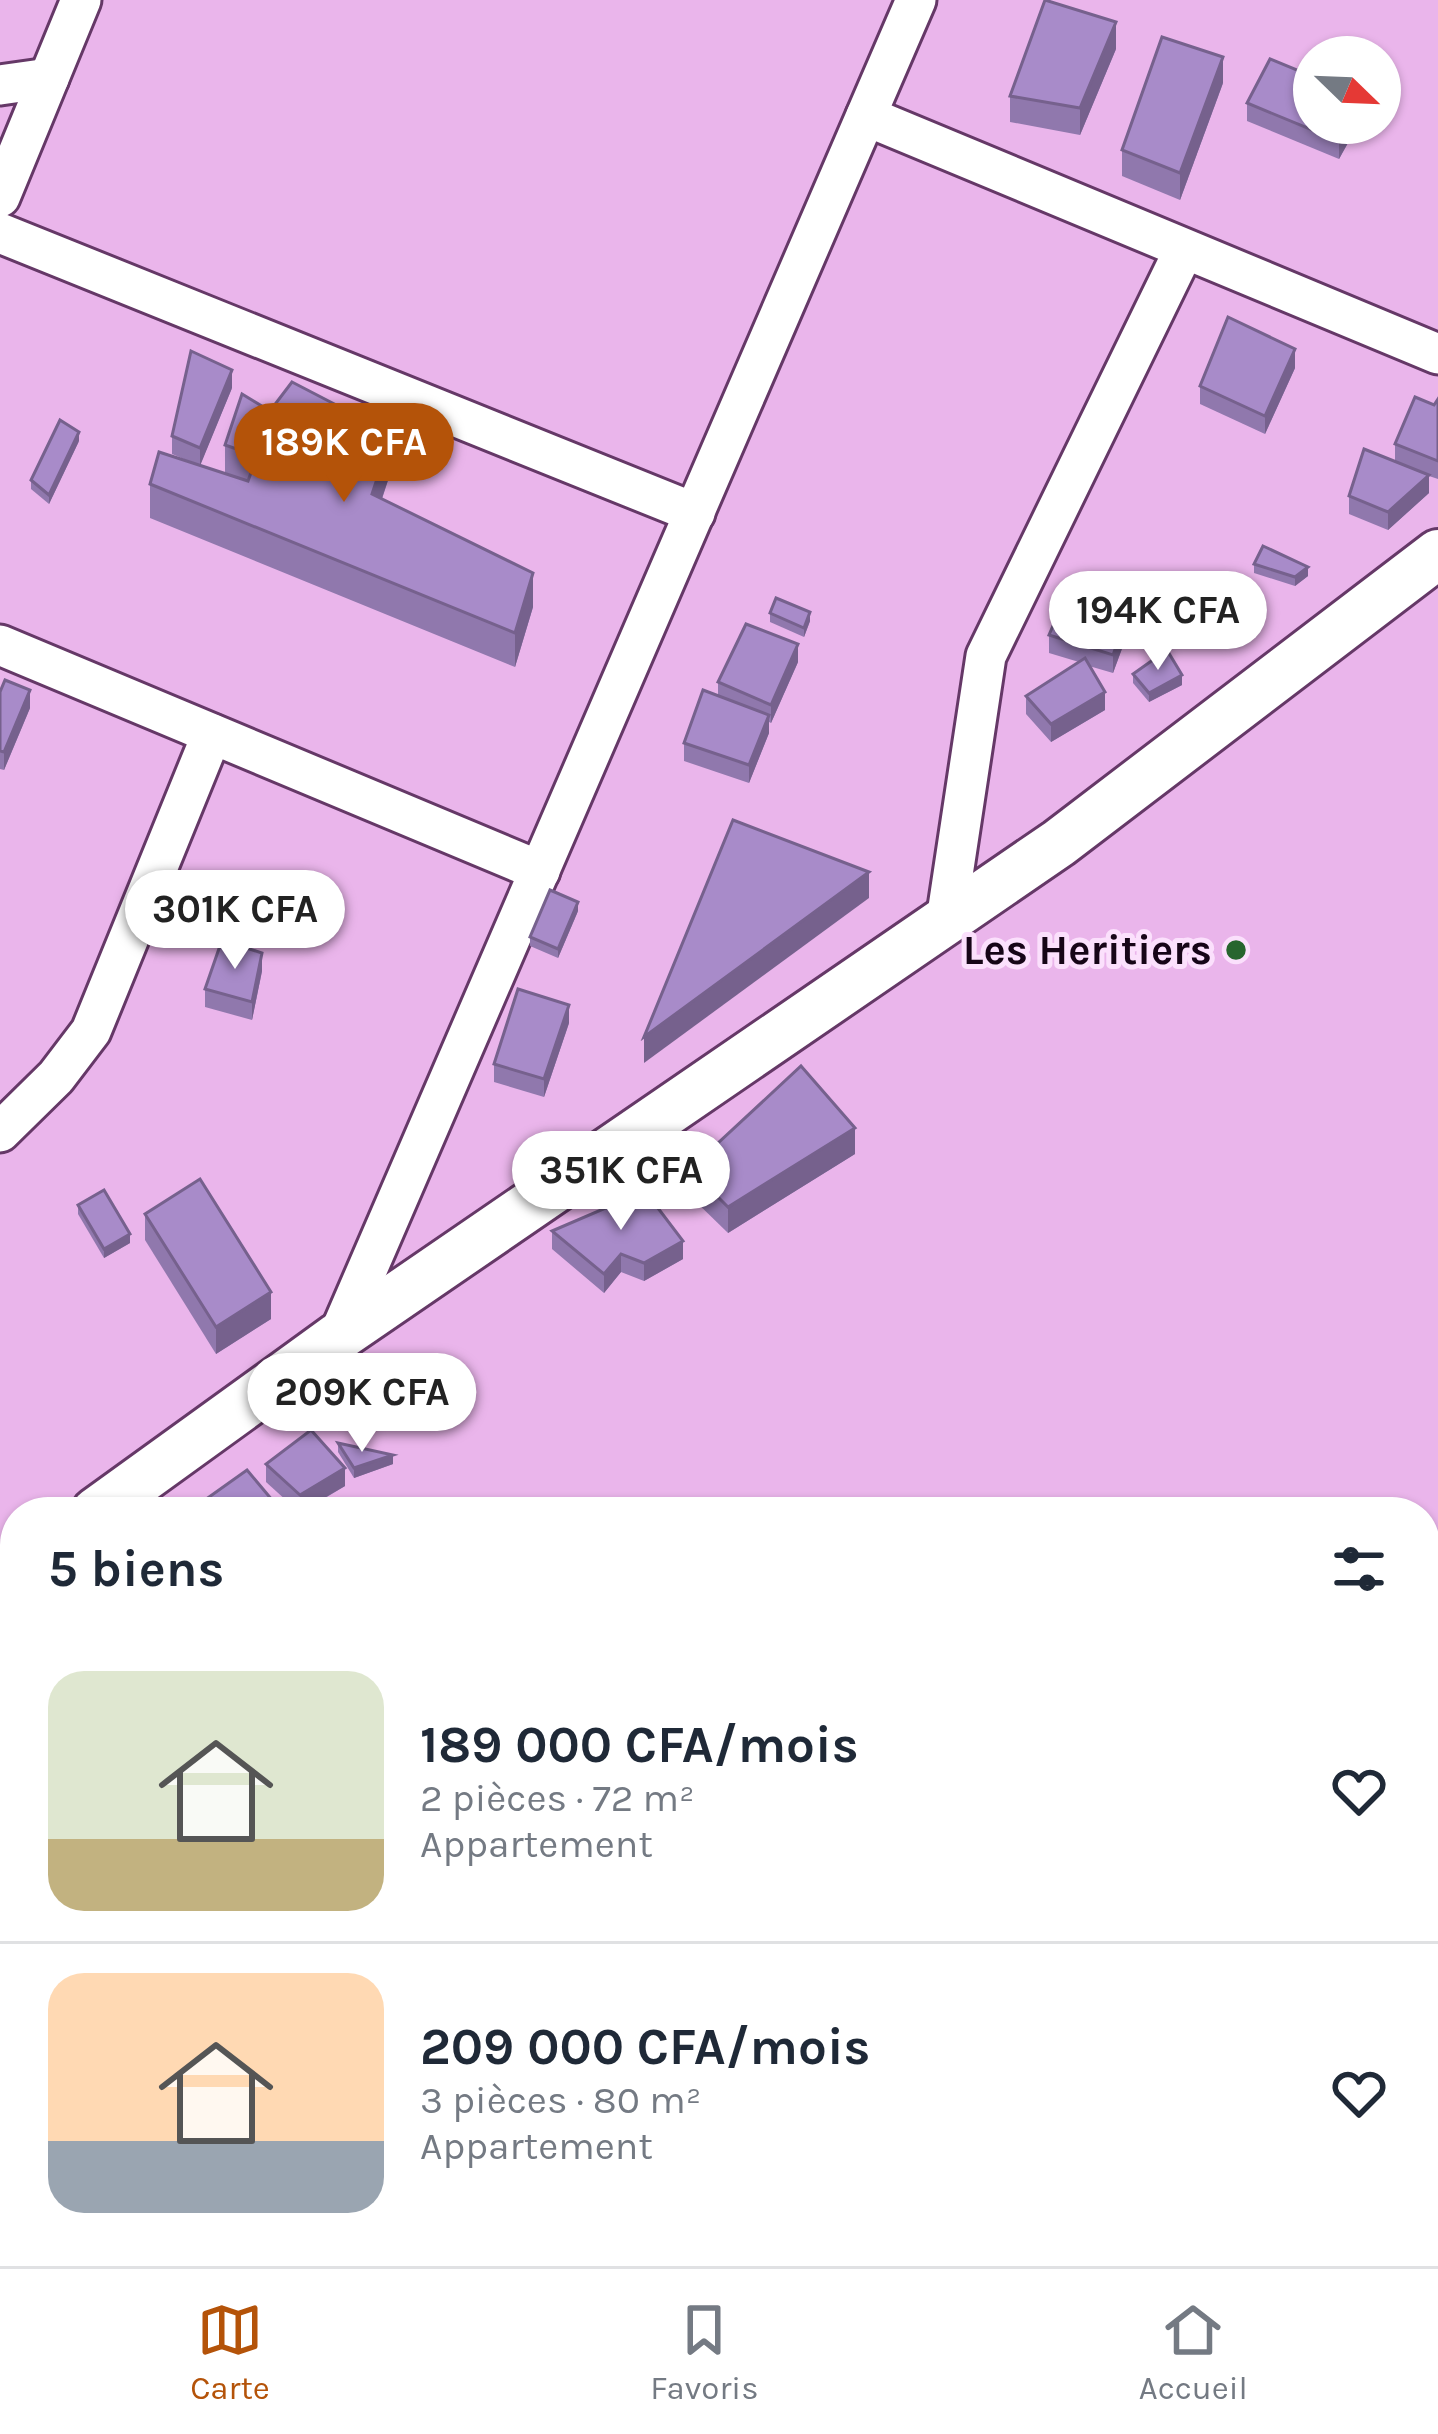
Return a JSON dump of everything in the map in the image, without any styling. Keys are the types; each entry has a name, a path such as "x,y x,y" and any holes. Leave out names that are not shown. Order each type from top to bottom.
{"street":[{"path":"0,197 81,0"},
{"path":"338,1337 916,0"},
{"path":"0,85 49,78"},
{"path":"866,116 1438,354"},
{"path":"0,232 694,513"},
{"path":"946,921 986,656 1184,250"},
{"path":"117,1497 338,1337 1059,843 1438,554"},
{"path":"0,645 540,871"},
{"path":"0,1132 56,1077 91,1031 212,734"}],"building":[{"path":"1045,0 1116,22 1080,108 1010,96"},
{"path":"1162,37 1223,57 1180,173 1122,150"},
{"path":"1270,59 1293,68 1293,122 1247,103"},
{"path":"1228,317 1295,349 1265,416 1200,386"},
{"path":"191,351 232,370 200,448 172,436"},
{"path":"292,382 392,434 372,494 533,573 515,633 150,484 159,452 248,481 257,456 225,445 242,394 270,411"},
{"path":"1415,397 1434,405 1438,399 1438,461 1395,444"},
{"path":"60,420 79,432 49,495 31,480"},
{"path":"1364,449 1429,475 1388,512 1349,496"},
{"path":"1263,546 1308,567 1295,577 1254,564"},
{"path":"776,598 810,612 804,628 770,613"},
{"path":"1065,598 1127,617 1113,655 1049,635"},
{"path":"746,624 798,644 771,705 718,682"},
{"path":"1167,650 1182,675 1149,693 1133,674"},
{"path":"1085,658 1105,692 1051,724 1026,696"},
{"path":"5,680 30,690 4,752 0,751 0,692"},
{"path":"703,690 769,715 749,765 684,743"},
{"path":"733,820 869,872 644,1037"},
{"path":"550,890 578,902 558,949 530,937"},
{"path":"222,940 262,953 252,1002 205,989"},
{"path":"518,989 569,1005 544,1079 494,1064"},
{"path":"801,1066 855,1128 728,1207 690,1169"},
{"path":"200,1179 271,1292 216,1327 145,1214"},
{"path":"104,1190 130,1234 104,1249 78,1205"},
{"path":"645,1191 683,1241 644,1263 621,1254 604,1274 552,1231"},
{"path":"311,1430 345,1468 300,1495 266,1464"},
{"path":"338,1443 393,1455 354,1468"},
{"path":"247,1470 270,1497 209,1497"}],"place":[{"name":"Les Heritiers","path":"1236,950"}]}
